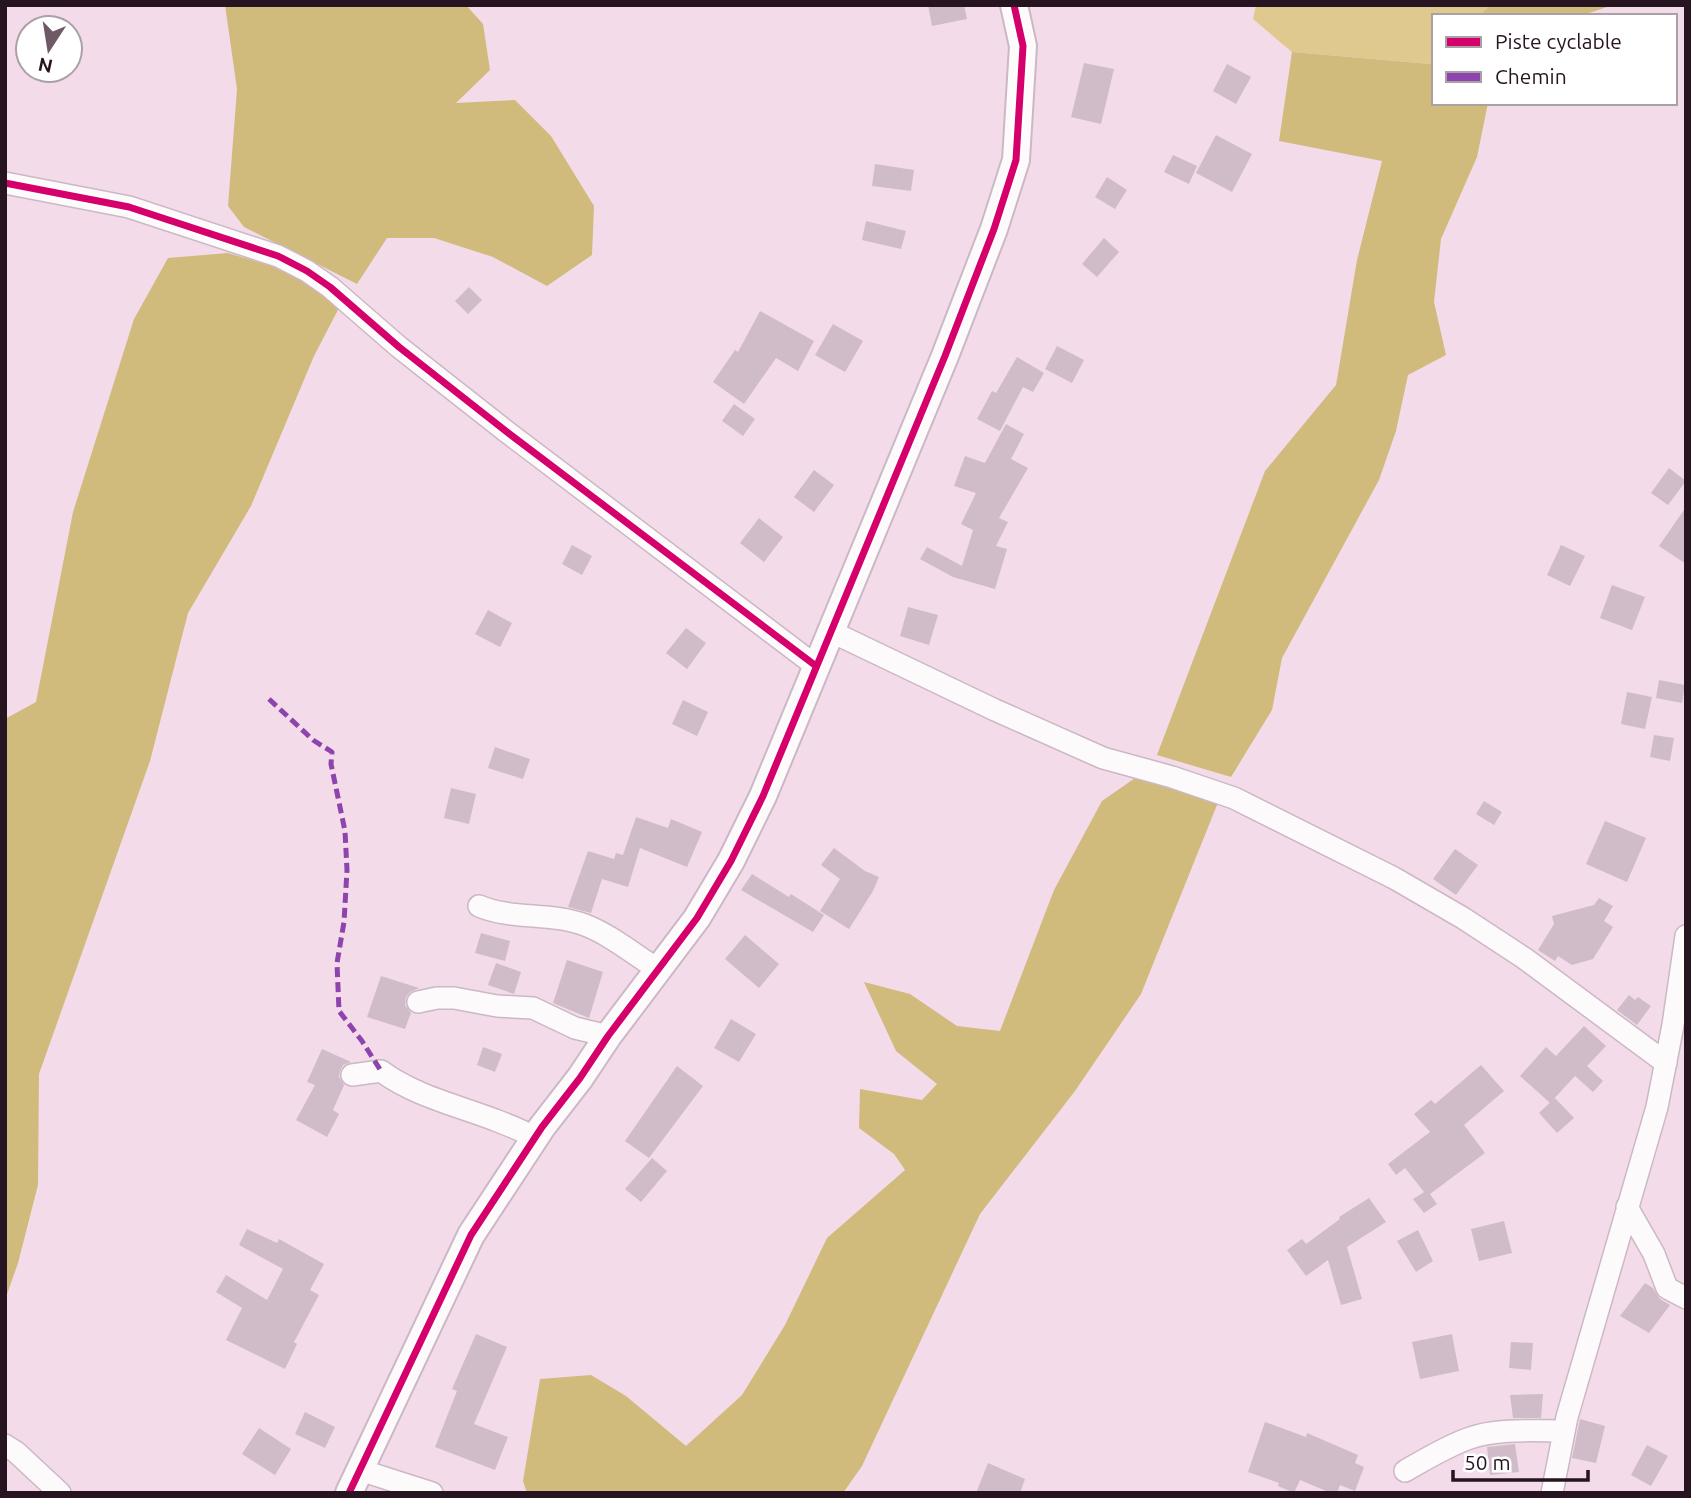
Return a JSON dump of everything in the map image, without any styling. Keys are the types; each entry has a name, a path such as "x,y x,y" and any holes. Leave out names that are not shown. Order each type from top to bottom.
{"street":[{"path":"432,1493 355,1481 471,1235 536,1137 696,918 731,861 763,796 995,229 1016,160 1023,46 1014,5"},
{"path":"5,183 128,207 278,256 307,271 508,432 816,666"},
{"path":"832,632 1103,758 1234,798 1394,878 1524,958 1666,1063"},
{"path":"479,906 493,912 541,916 584,925 659,970"},
{"path":"1552,1493 1564,1431 1627,1207 1644,1158 1666,1063 1686,936"},
{"path":"418,1002 454,998 497,1006 533,1008 575,1028 608,1036"},
{"path":"352,1075 381,1071 400,1085 536,1137"},
{"path":"1627,1207 1654,1254 1667,1288 1686,1298"},
{"path":"1405,1471 1473,1437 1525,1430 1564,1431"},
{"path":"5,1445 60,1493"}],"shaded area":[{"path":"225,5 466,5 483,24 490,70 456,103 515,100 551,136 594,206 592,255 547,286 493,257 434,238 387,238 357,284 244,227 228,206 237,89"},
{"path":"1256,5 1490,5 1481,14 1432,14 1432,64 1292,52 1253,19"},
{"path":"1490,5 1613,5 1586,14 1481,14"},
{"path":"1292,52 1432,63 1432,105 1488,105 1477,157 1441,239 1434,302 1446,355 1408,375 1396,431 1379,480 1282,658 1272,710 1231,777 1157,755 1265,471 1336,385 1357,260 1382,161 1279,141"},
{"path":"228,253 285,270 340,306 314,356 251,506 188,613 150,761 39,1074 38,1185 18,1263 5,1300 5,719 36,702 73,512 134,319 168,258"},
{"path":"1138,776 1219,800 1141,994 1075,1091 980,1214 862,1466 843,1493 527,1493 523,1481 540,1379 591,1375 626,1396 686,1446 742,1395 785,1325 827,1238 905,1170 894,1154 859,1128 860,1089 922,1100 937,1084 896,1051 864,982 910,994 957,1026 1000,1031 1054,890 1102,801"}],"building":[{"path":"928,5 964,5 967,19 932,26"},
{"path":"1084,63 1114,69 1101,124 1071,117"},
{"path":"1227,64 1251,77 1236,104 1213,91"},
{"path":"1216,135 1252,154 1232,192 1196,173"},
{"path":"1173,155 1197,166 1189,184 1164,172"},
{"path":"875,164 914,170 911,191 872,186"},
{"path":"1107,177 1127,190 1115,209 1095,197"},
{"path":"866,221 906,231 901,249 862,240"},
{"path":"1104,238 1119,252 1097,277 1082,264"},
{"path":"469,287 482,300 468,314 455,301"},
{"path":"760,311 814,341 798,371 776,358 744,404 713,382 735,350 738,352"},
{"path":"833,324 863,341 845,372 815,355"},
{"path":"1057,346 1084,360 1072,383 1045,369"},
{"path":"1017,357 1044,373 1033,392 1023,387 1000,431 977,419 992,391 996,393"},
{"path":"734,404 755,419 743,436 722,421"},
{"path":"1006,424 1024,434 1011,459 1028,468 999,518 1008,522 996,546 1007,549 995,589 953,577 920,559 927,547 962,566 973,530 961,524 976,493 954,486 965,456 985,463"},
{"path":"1669,468 1686,481 1668,505 1651,493"},
{"path":"814,470 834,485 814,512 794,497"},
{"path":"1686,507 1686,564 1659,546"},
{"path":"759,518 783,537 764,562 740,543"},
{"path":"572,545 592,556 582,575 562,564"},
{"path":"1561,545 1585,556 1570,586 1547,575"},
{"path":"1612,585 1645,597 1632,630 1600,618"},
{"path":"908,607 938,615 929,645 900,636"},
{"path":"488,610 512,623 500,647 475,634"},
{"path":"686,628 706,643 687,669 666,653"},
{"path":"1659,680 1685,685 1682,703 1656,698"},
{"path":"1627,692 1652,697 1645,729 1621,724"},
{"path":"683,700 708,712 697,736 672,724"},
{"path":"1654,735 1674,738 1670,761 1650,757"},
{"path":"495,747 530,759 523,779 488,768"},
{"path":"451,788 476,794 469,824 444,818"},
{"path":"1484,801 1502,812 1494,825 1476,814"},
{"path":"636,817 668,828 671,819 702,832 687,867 640,848 628,887 602,879 591,913 568,907 588,851 614,859 616,853 623,855"},
{"path":"1605,821 1646,838 1627,882 1586,864"},
{"path":"834,848 865,871 879,877 849,929 820,911 840,879 821,865"},
{"path":"1455,849 1478,865 1456,895 1433,879"},
{"path":"752,874 824,915 813,932 741,890"},
{"path":"1599,898 1613,906 1604,921 1613,927 1593,959 1572,965 1558,956 1555,961 1538,950 1554,924 1552,916 1594,905"},
{"path":"481,933 510,941 505,961 475,953"},
{"path":"745,935 779,964 759,988 725,959"},
{"path":"567,960 603,972 589,1018 553,1003"},
{"path":"496,963 521,972 514,994 488,985"},
{"path":"381,976 419,988 406,997 405,1005 411,1013 405,1029 367,1017"},
{"path":"1629,995 1635,1000 1638,997 1651,1006 1637,1025 1617,1010"},
{"path":"731,1019 756,1034 739,1062 714,1048"},
{"path":"1584,1026 1606,1046 1587,1066 1603,1081 1593,1092 1575,1076 1550,1103 1520,1076 1546,1047 1556,1056"},
{"path":"483,1047 502,1054 495,1072 477,1065"},
{"path":"322,1049 351,1062 343,1065 340,1071 339,1077 344,1085 333,1110 339,1114 327,1137 296,1120 315,1085 307,1082"},
{"path":"1481,1065 1504,1091 1464,1125 1485,1153 1430,1194 1437,1204 1424,1213 1413,1199 1424,1192 1405,1168 1396,1175 1388,1164 1430,1132 1414,1114 1431,1100 1435,1104"},
{"path":"677,1066 703,1086 649,1158 625,1141"},
{"path":"1555,1098 1574,1118 1557,1133 1539,1113"},
{"path":"652,1158 667,1171 641,1202 625,1189"},
{"path":"1369,1198 1386,1222 1347,1247 1362,1299 1341,1305 1328,1260 1306,1276 1287,1250 1302,1239 1306,1244 1340,1219 1339,1217"},
{"path":"1504,1221 1512,1253 1479,1261 1471,1229"},
{"path":"247,1229 277,1243 279,1239 324,1264 310,1290 319,1295 294,1342 297,1344 285,1369 226,1340 242,1308 216,1292 226,1275 267,1300 283,1269 239,1245"},
{"path":"1418,1230 1433,1261 1416,1272 1397,1241"},
{"path":"1645,1283 1653,1288 1660,1299 1670,1305 1649,1333 1620,1316"},
{"path":"476,1334 507,1347 474,1424 508,1437 495,1470 435,1447 457,1391 452,1389"},
{"path":"1452,1334 1459,1371 1420,1379 1412,1342"},
{"path":"1511,1342 1533,1343 1531,1370 1509,1368"},
{"path":"1543,1394 1541,1418 1513,1418 1510,1395"},
{"path":"305,1412 335,1427 325,1448 295,1434"},
{"path":"1580,1419 1605,1426 1596,1463 1572,1458"},
{"path":"1265,1422 1306,1437 1307,1433 1358,1455 1355,1463 1364,1467 1355,1491 1340,1485 1337,1493 1331,1493 1300,1480 1294,1493 1278,1486 1279,1483 1248,1472"},
{"path":"259,1428 291,1449 275,1475 242,1454"},
{"path":"1515,1444 1519,1472 1490,1475 1487,1447"},
{"path":"1647,1445 1668,1456 1651,1486 1631,1475"},
{"path":"988,1463 1025,1479 1020,1493 976,1493"}],"marked path":[{"path":"269,699 313,740 332,752 331,764 345,831 347,870 344,922 337,963 339,1011 381,1071"}],"cycle path":[{"path":"349,1493 471,1235 542,1127 697,918 731,861 763,796 945,356 994,229 1016,160 1023,46 1014,5"},
{"path":"5,183 129,207 278,256 307,271 507,432 816,666"}]}
